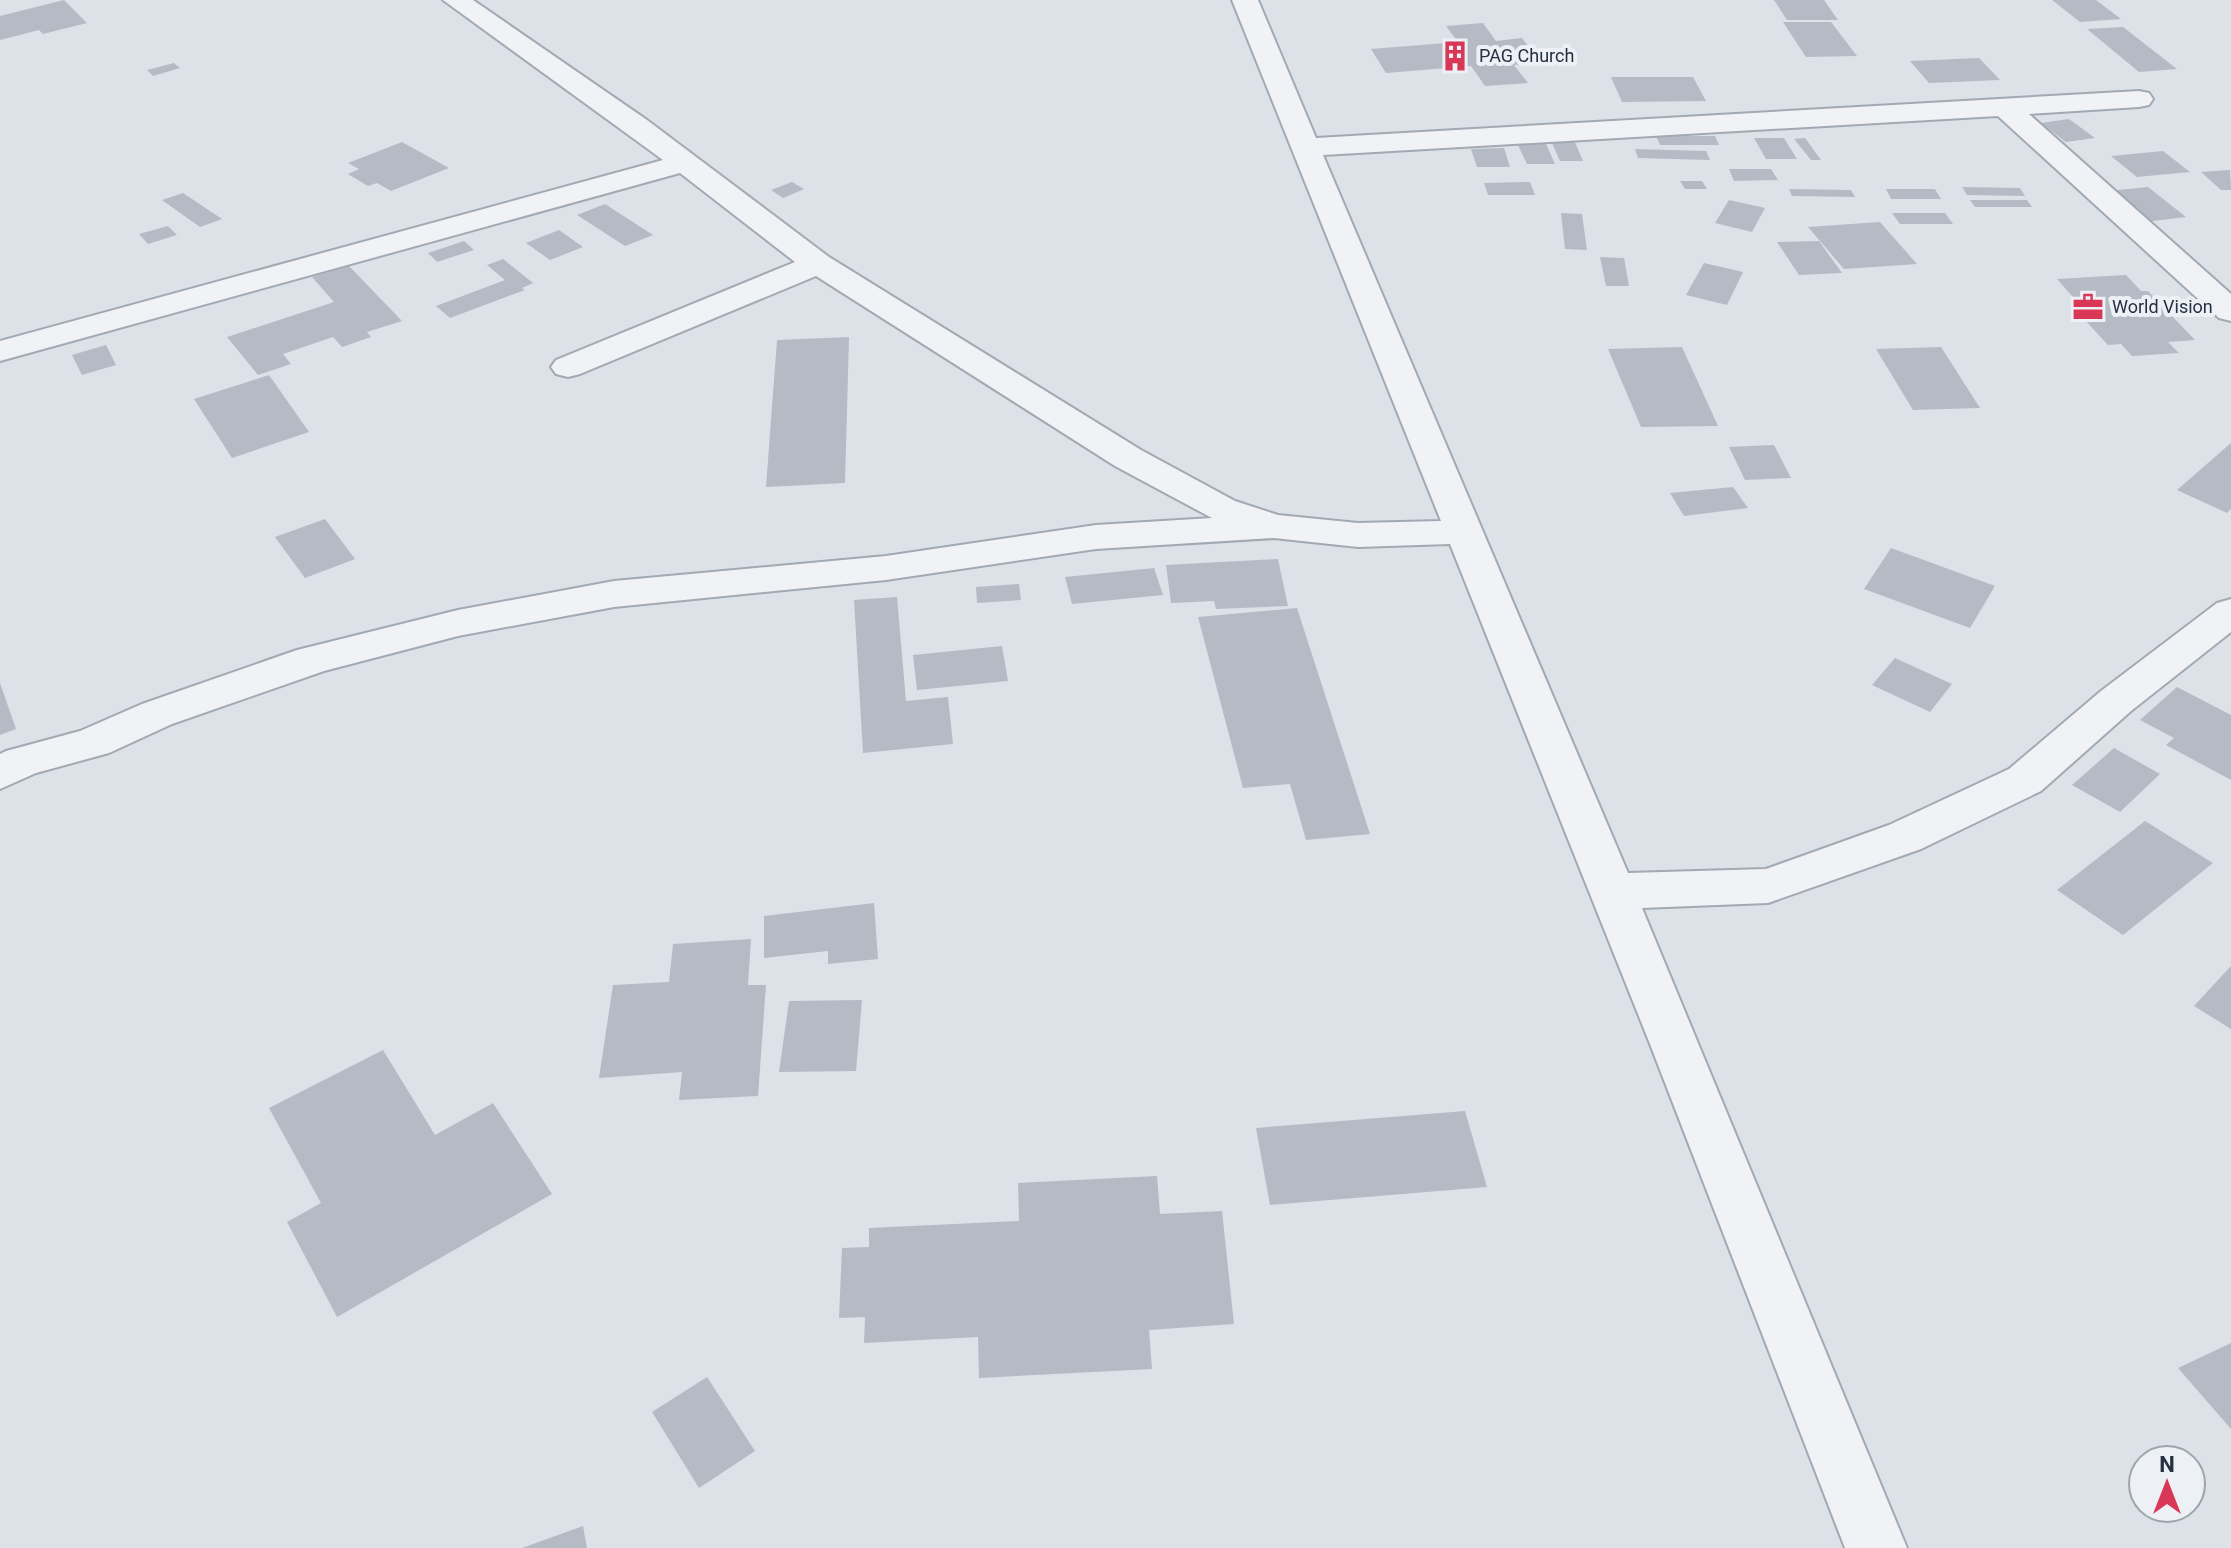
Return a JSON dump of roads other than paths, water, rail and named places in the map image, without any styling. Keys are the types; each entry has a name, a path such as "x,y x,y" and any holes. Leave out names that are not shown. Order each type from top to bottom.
{"street":[{"path":"456,0 637,126 818,264 1128,458 1222,509 1274,526"},
{"path":"1245,0 1611,891 1876,1548"},
{"path":"1307,147 2139,99"},
{"path":"2005,107 2231,311"},
{"path":"0,351 685,163"},
{"path":"568,367 818,264"},
{"path":"0,773 21,762 94,742 157,714 312,660 458,623 614,594 886,568 1096,537 1274,526 1358,535 1464,532"},
{"path":"1611,891 1768,886 1905,837 2025,780 2116,701 2231,612"}],"place":[{"name":"PAG Church","path":"1455,56"},
{"name":"World Vision","path":"2088,307"}]}
